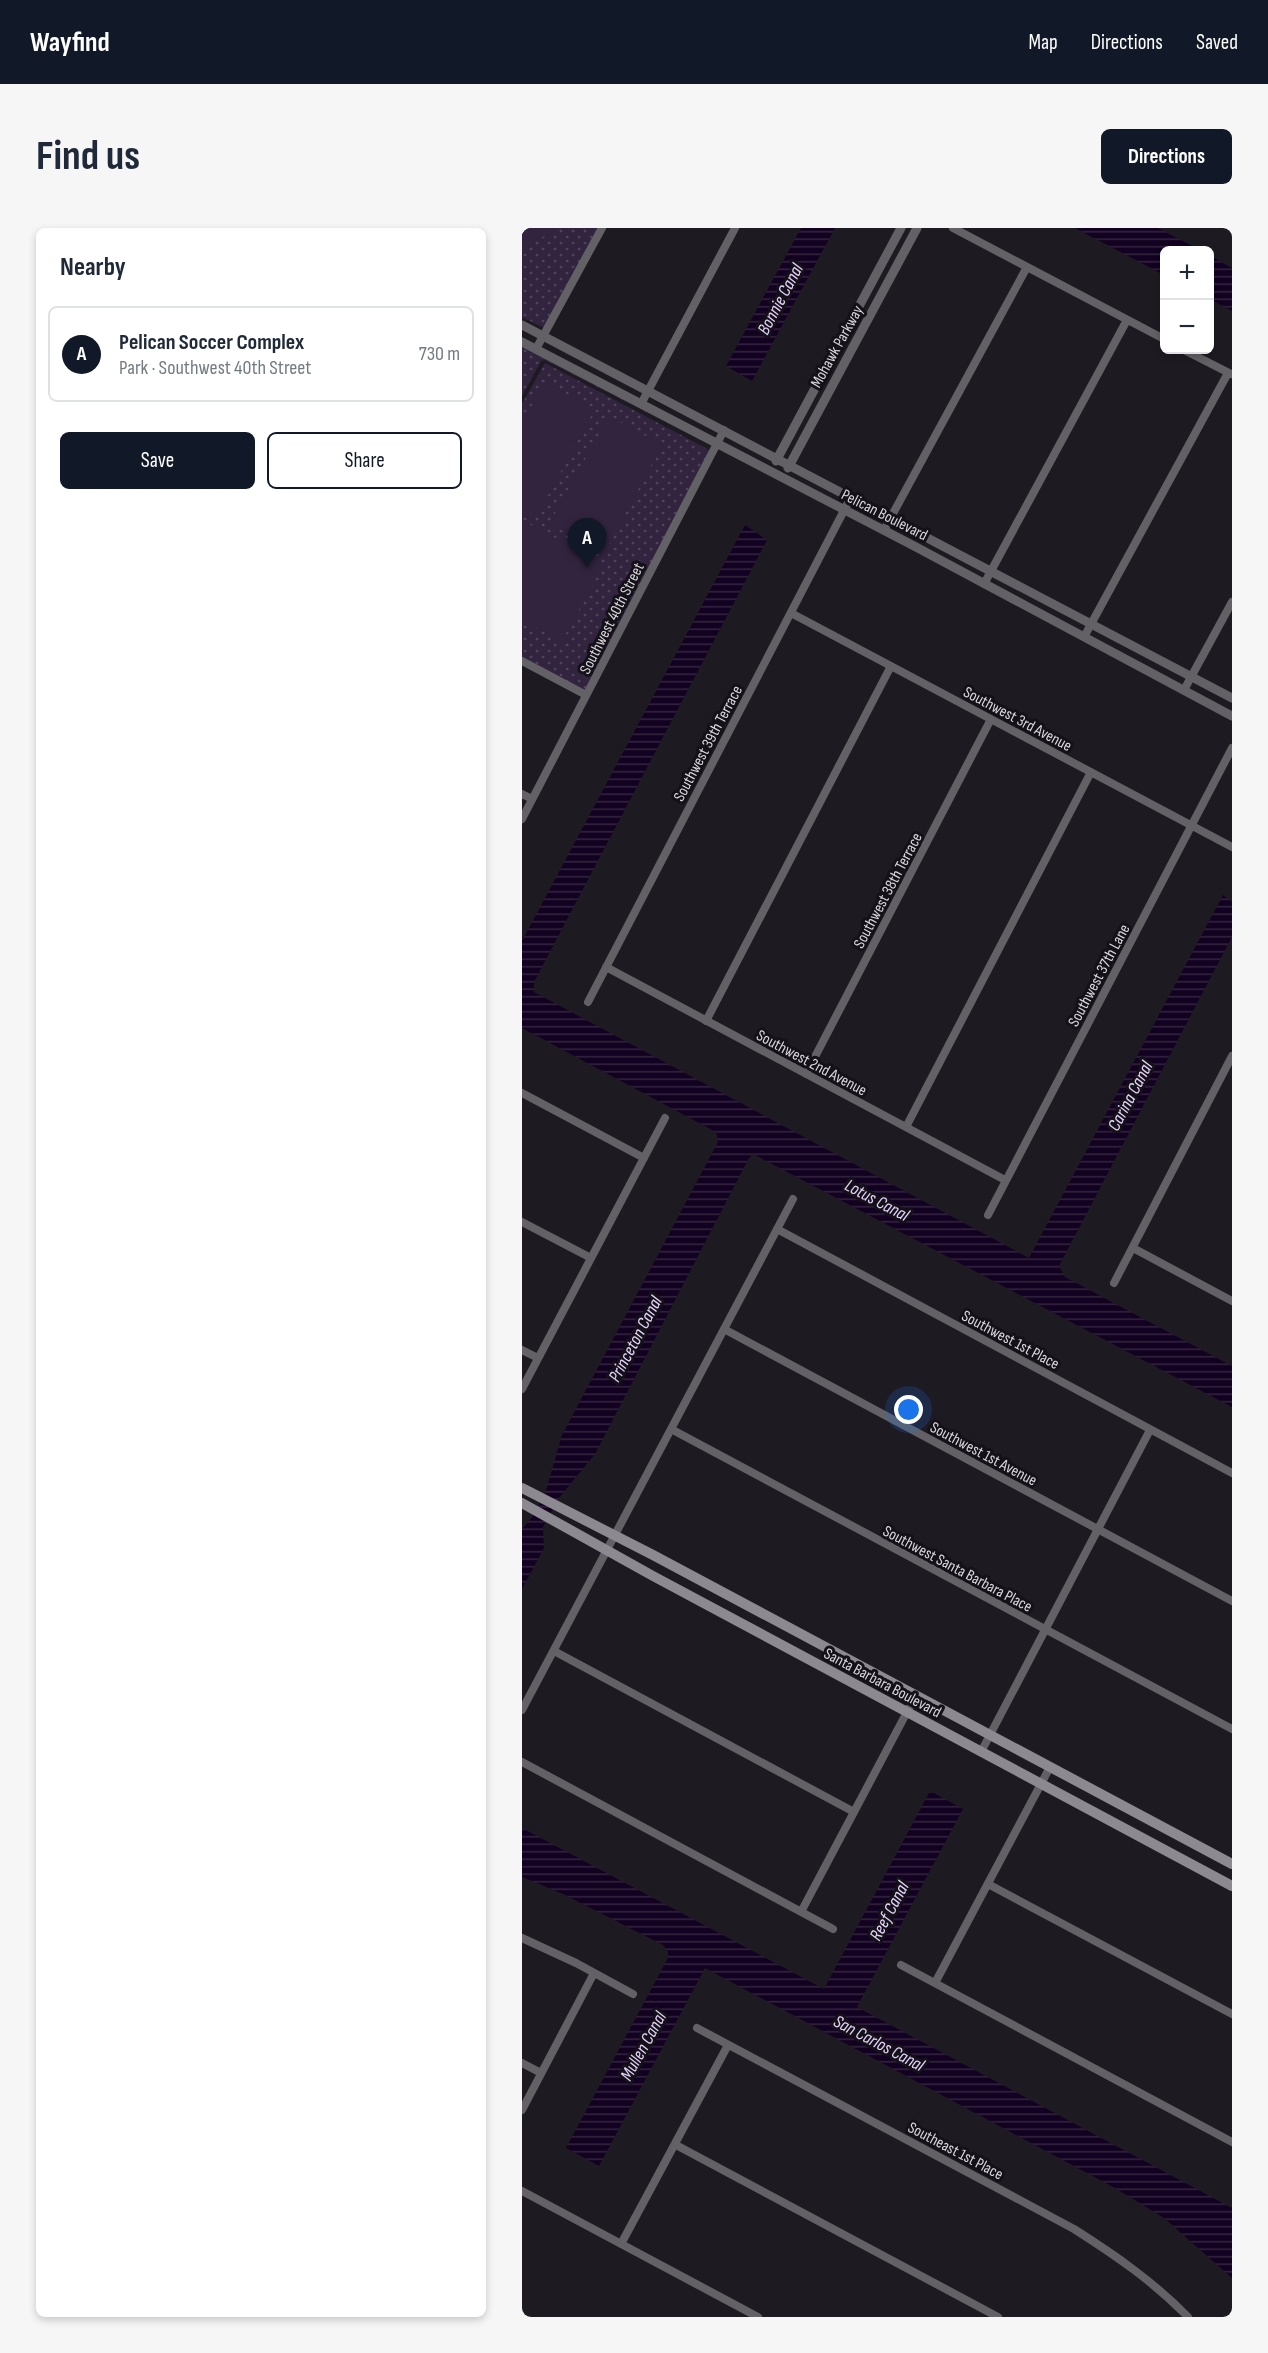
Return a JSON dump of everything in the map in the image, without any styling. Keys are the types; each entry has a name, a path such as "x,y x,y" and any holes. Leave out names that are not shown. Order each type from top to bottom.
{"main road":[{"name":"Santa Barbara Boulevard","path":"522,1488 1232,1864"},
{"name":"Santa Barbara Boulevard","path":"526,1505 766,1637 1232,1886"},
{"path":"766,1637 775,1620"},
{"path":"1194,1865 1203,1848"}],"street":[{"path":"536,349 602,228"},
{"path":"641,404 735,228"},
{"name":"Mohawk Parkway","path":"771,471 901,228"},
{"name":"Mohawk Parkway","path":"783,478 917,228"},
{"path":"953,228 1160,337"},
{"path":"884,530 1027,267"},
{"path":"984,584 1127,320"},
{"name":"Pelican Boulevard","path":"522,325 1232,698"},
{"name":"Pelican Boulevard","path":"522,342 884,530 1232,716"},
{"path":"1084,637 1230,374 1192,354"},
{"name":"Southwest 40th Street","path":"522,819 724,430"},
{"name":"Southwest 39th Terrace","path":"588,1002 851,497"},
{"path":"1184,690 1232,602"},
{"name":"Southwest 3rd Avenue","path":"791,613 1232,847"},
{"path":"522,661 586,695"},
{"path":"706,1021 891,666"},
{"name":"Southwest 38th Terrace","path":"806,1074 991,719"},
{"name":"Southwest 37th Lane","path":"988,1215 1232,747"},
{"path":"906,1126 1091,772"},
{"path":"522,794 532,799"},
{"name":"Southwest 2nd Avenue","path":"606,967 1005,1180"},
{"path":"1114,1283 1232,1056"},
{"path":"522,1093 644,1158"},
{"path":"522,1389 665,1118"},
{"path":"522,1710 793,1200"},
{"path":"522,1222 591,1258"},
{"name":"Southwest 1st Place","path":"777,1229 1232,1473"},
{"path":"1133,1248 1232,1301"},
{"name":"Southwest 1st Avenue","path":"724,1329 1232,1601"},
{"path":"522,1350 538,1358"},
{"name":"Southwest Santa Barbara Place","path":"671,1429 1232,1729"},
{"path":"981,1752 1150,1430"},
{"path":"554,1651 854,1812"},
{"path":"801,1912 916,1695"},
{"path":"522,1762 833,1929"},
{"path":"934,1983 1050,1767"},
{"path":"988,1884 1232,2014"},
{"path":"522,1938 633,1994"},
{"path":"901,1965 1232,2142"},
{"path":"522,2110 594,1973"},
{"name":"Southeast 1st Place","path":"697,2028 1074,2229 1132,2267 1155,2285 1188,2317"},
{"path":"621,2244 728,2045"},
{"path":"522,2062 541,2073"},
{"path":"676,2145 998,2317"},
{"path":"522,2191 758,2317"}],"shaded area":[{"path":"522,228 601,228 546,329 522,317"},
{"path":"522,228 557,228 522,250"},
{"path":"522,347 714,447 545,360 541,361 522,396"},
{"path":"545,363 713,452 586,695 522,661 522,404"},
{"path":"545,382 595,409 536,517 522,509 522,423"},
{"path":"609,416 662,445 605,552 549,524"},
{"path":"522,520 604,564 562,641 522,620"}],"water":[{"name":"Bonnie Canal","path":"801,228 835,228 752,381 726,366"},
{"path":"1075,228 1158,228 1192,246 1160,246 1160,273"},
{"path":"1214,258 1232,268 1232,311 1214,301"},
{"path":"745,525 767,540 534,982 534,992 1029,1258 1223,895 1232,902 1232,937 1059,1266 1065,1277 1232,1366 1232,1407 753,1154 595,1454 558,1499 543,1527 544,1548 522,1589 522,1529 533,1516 545,1494 562,1435 718,1142 714,1131 522,1028 522,941"},
{"path":"930,1791 963,1809 857,2007 1232,2208 1232,2278 1164,2218 1115,2188 705,1968 599,2166 566,2148 668,1958 668,1952 663,1945 563,1894 522,1877 522,1828 824,1989"}],"place":[{"name":"Pelican Soccer Complex","path":"587,568"}],"water label":[{"name":"Carina Canal","path":"1130,1096"},
{"name":"Lotus Canal","path":"877,1200"},
{"name":"Princeton Canal","path":"635,1339"},
{"name":"Reef Canal","path":"889,1911"},
{"name":"San Carlos Canal","path":"879,2043"},
{"name":"Mullen Canal","path":"643,2046"}]}
